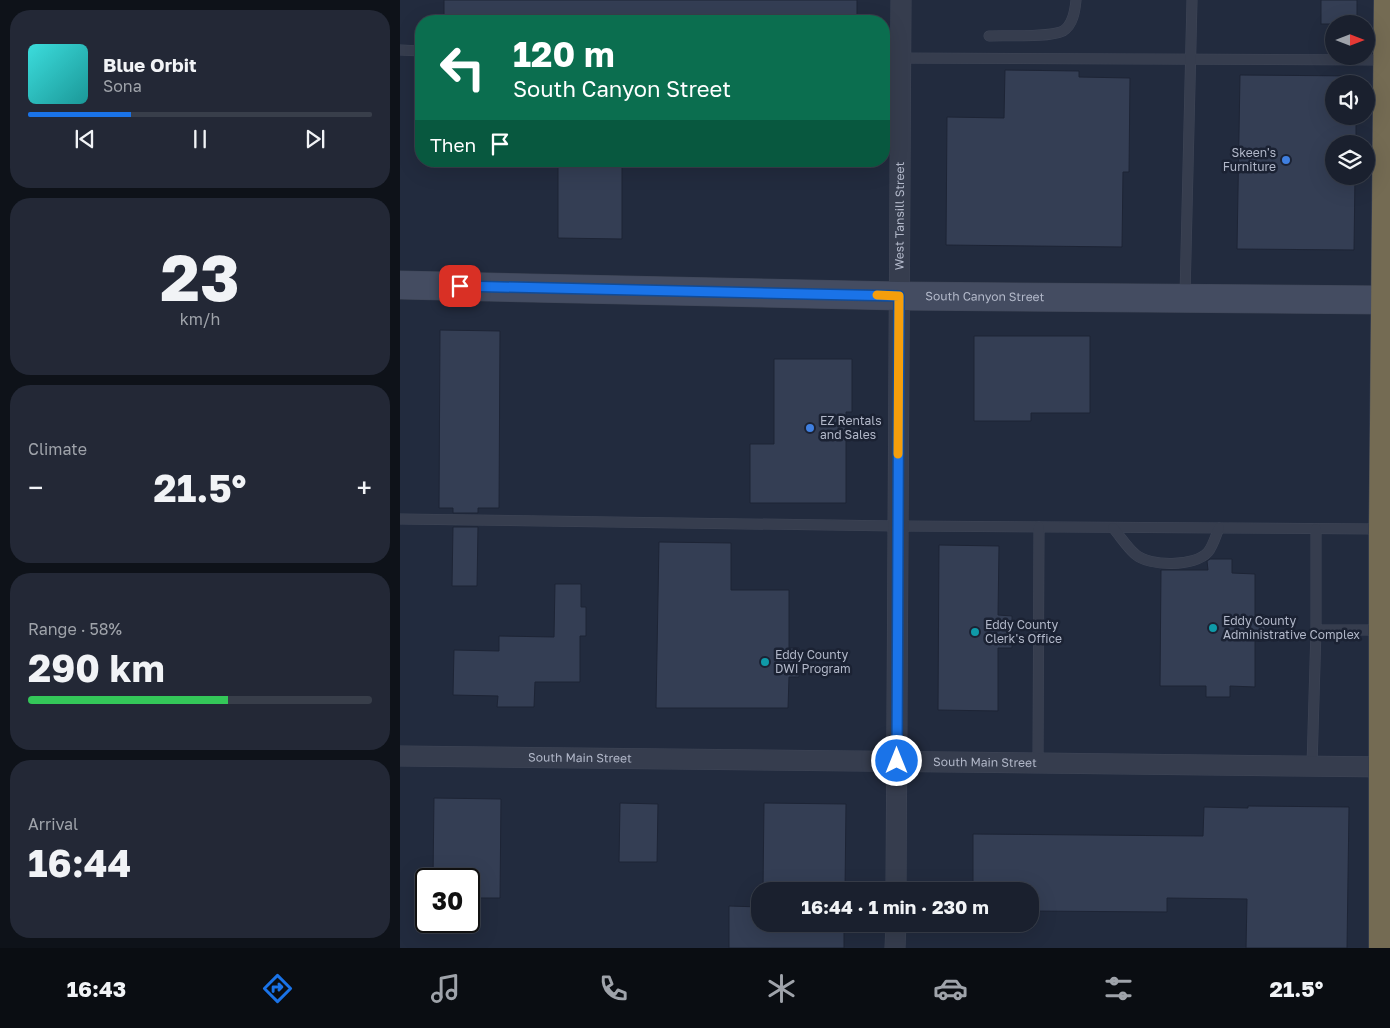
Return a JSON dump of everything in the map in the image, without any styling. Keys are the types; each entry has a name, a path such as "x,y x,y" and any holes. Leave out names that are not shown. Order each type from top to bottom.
{"highway":[{"path":"1383,948 1387,767 1383,630 1383,529 1388,300 1388,0"}],"street":[{"name":"West Tansill Street","path":"896,882 899,296 892,59 901,0"},
{"name":"South Canyon Street","path":"400,285 899,296 1388,300"},
{"name":"South Main Street","path":"400,756 1387,767"},
{"path":"895,948 896,932"}],"lane":[{"path":"989,36 1038,35 1063,30 1072,21 1076,0"},
{"path":"1185,298 1192,0"},
{"path":"400,50 415,51"},
{"path":"892,59 1388,60"},
{"path":"400,519 897,526 1383,529"},
{"path":"1038,762 1039,527"},
{"path":"1113,528 1136,555 1148,561 1176,563 1198,560 1209,552 1219,528"},
{"path":"1312,766 1316,630 1316,529"},
{"path":"1316,630 1383,630"}],"building":[{"path":"444,0 857,0 857,15 444,15"},
{"path":"1321,0 1357,0 1357,15 1325,15 1325,24 1321,24"},
{"path":"1005,70 1079,71 1079,77 1130,78 1129,172 1123,172 1122,247 946,245 947,117 1004,118"},
{"name":"Skeen's Furniture","path":"1240,75 1325,76 1325,125 1356,125 1356,135 1325,135 1325,185 1355,185 1354,250 1237,249"},
{"path":"558,167 622,167 622,239 558,238"},
{"path":"440,330 500,331 499,508 478,508 478,513 453,513 453,508 439,508"},
{"path":"974,336 1090,336 1090,413 1031,413 1031,421 974,421"},
{"name":"EZ Rentals and Sales","path":"774,359 852,359 852,412 846,412 846,503 750,503 750,444 774,444"},
{"path":"453,527 478,527 477,586 452,586"},
{"path":"659,542 731,543 731,590 789,590 789,648 799,648 799,677 789,677 788,708 656,708"},
{"name":"Eddy County Clerk's Office","path":"939,545 999,546 998,615 1012,616 1012,648 998,648 998,711 938,710"},
{"name":"Eddy County Administrative Complex","path":"1210,559 1232,559 1232,573 1255,574 1255,615 1265,615 1265,641 1255,641 1255,687 1230,686 1230,697 1206,697 1206,686 1160,686 1161,570 1208,570 1207,561"},
{"path":"555,584 581,584 581,607 586,607 586,636 580,636 580,682 535,682 534,707 497,707 498,696 453,695 454,650 499,651 499,636 554,637"},
{"path":"434,798 501,799 500,898 480,898 480,868 433,868"},
{"path":"620,803 658,804 657,862 619,862"},
{"path":"764,803 846,804 845,882 763,882"},
{"path":"1248,806 1349,807 1347,948 1246,948 1247,899 1167,898 1167,912 1039,911 1039,882 973,882 973,834 1203,836 1204,807 1248,808"},
{"path":"729,906 751,907 751,932 844,932 844,948 729,948"}],"slow traffic":[{"path":"877,295 899,296 898,454"}],"place":[{"name":"Skeen's Furniture","path":"1286,160"},
{"name":"EZ Rentals and Sales","path":"810,428"},
{"name":"Eddy County Administrative Complex","path":"1213,628"},
{"name":"Eddy County Clerk's Office","path":"975,632"},
{"name":"Eddy County DWI Program","path":"765,662"}],"route":[{"path":"460,286 899,296 897,761"}]}
